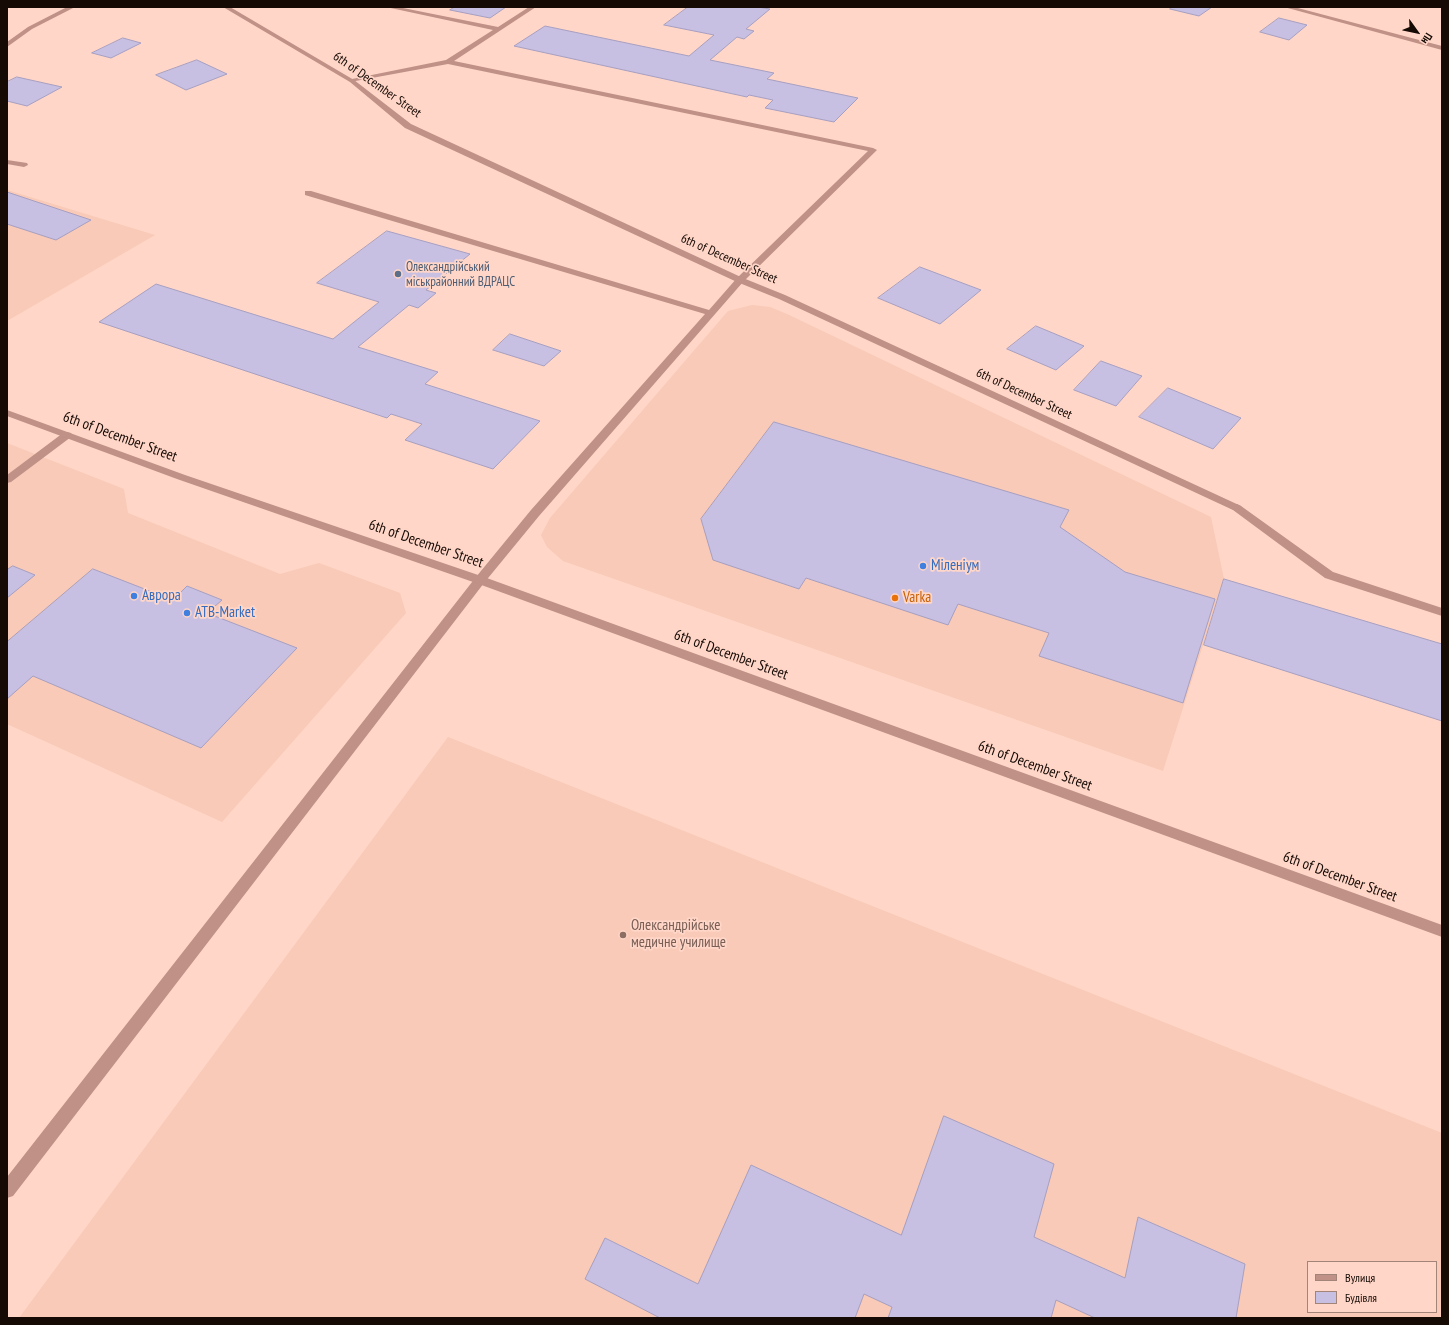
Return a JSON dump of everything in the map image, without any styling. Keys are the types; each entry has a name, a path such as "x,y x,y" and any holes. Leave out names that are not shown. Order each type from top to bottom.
{"street":[{"path":"7,45 30,28 72,7"},
{"name":"6th of December Street","path":"226,7 352,81 408,126 740,280 782,297 1237,508 1329,575 1442,612"},
{"path":"389,7 499,29"},
{"path":"352,81 448,62 533,7"},
{"path":"1287,7 1442,48"},
{"path":"7,1190 480,580 534,514 740,280 873,150 448,62"},
{"path":"7,162 24,165"},
{"path":"308,193 711,313"},
{"name":"6th of December Street","path":"7,413 181,476 480,580 1442,931"},
{"path":"7,480 67,435"}],"shaded area":[{"path":"7,190 155,235 7,321"},
{"path":"752,305 770,307 787,314 1211,517 1224,579 1163,771 563,561 547,547 541,535 550,518 728,311"},
{"path":"7,443 124,489 128,513 280,574 319,563 400,593 406,613 222,822 7,724"},
{"name":"Олександрійське медичне училище","path":"448,737 1442,1133 1442,1318 19,1318"}],"building":[{"path":"455,7 506,7 490,18 450,10"},
{"path":"688,7 758,7 770,9 746,29 754,31 744,39 737,37 710,60 774,73 767,79 858,98 834,122 765,108 773,100 749,95 747,97 514,46 545,26 689,56 714,35 664,25"},
{"path":"1172,7 1212,7 1199,16 1170,9"},
{"path":"1279,18 1307,25 1289,40 1260,32"},
{"path":"123,38 141,43 111,58 92,53"},
{"path":"197,60 227,74 186,90 156,75"},
{"path":"17,77 62,87 27,106 7,101 7,82"},
{"path":"7,192 91,220 56,240 7,224"},
{"path":"387,231 470,254 426,290 436,293 418,308 409,305 358,347 438,372 425,384 540,421 493,469 405,440 422,424 391,414 387,418 99,322 156,284 333,339 379,302 317,283"},
{"path":"920,267 981,290 940,324 878,298"},
{"path":"1036,326 1084,346 1056,370 1007,349"},
{"path":"510,334 561,351 544,366 493,350"},
{"path":"1101,361 1142,376 1116,406 1074,390"},
{"path":"1168,388 1241,418 1213,449 1139,417"},
{"name":"Міленіум","path":"774,422 1069,510 1060,527 1125,572 1215,599 1183,703 1039,656 1049,633 958,604 948,625 806,578 799,589 713,560 701,519"},
{"path":"13,566 35,575 7,598 7,570"},
{"path":"93,569 173,600 187,586 222,600 207,613 297,648 201,748 33,676 7,699 7,642"},
{"path":"1224,579 1442,644 1442,721 1204,645"},
{"path":"944,1116 1054,1164 1034,1237 1125,1278 1138,1217 1245,1264 1236,1318 1095,1318 1056,1300 1051,1318 888,1318 892,1307 864,1294 855,1318 660,1318 585,1279 605,1238 698,1284 751,1165 901,1235"}],"place":[{"name":"Олександрійський міськрайонний ВДРАЦС","path":"398,274"},
{"name":"Міленіум","path":"923,566"},
{"name":"Аврора","path":"134,596"},
{"name":"Varka","path":"895,598"},
{"name":"ATB-Market","path":"187,613"},
{"name":"Олександрійське медичне училище","path":"623,935"}]}
